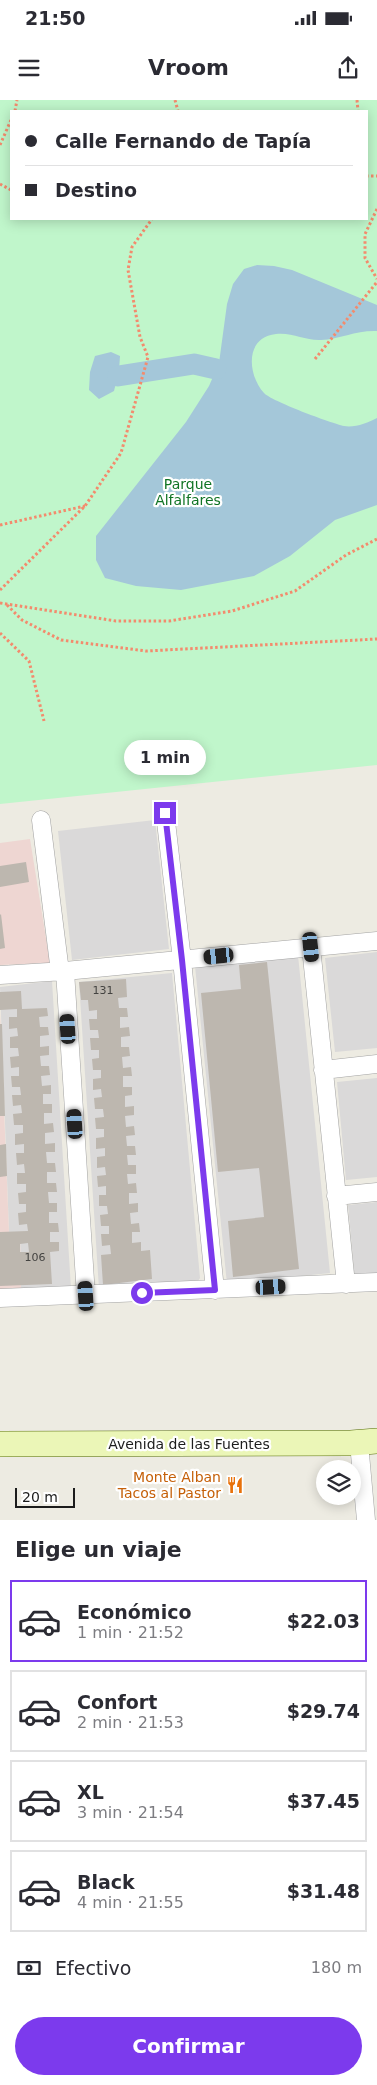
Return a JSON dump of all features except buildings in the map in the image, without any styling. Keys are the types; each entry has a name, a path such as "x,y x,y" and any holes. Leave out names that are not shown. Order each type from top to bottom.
{"main road":[{"name":"Avenida de las Fuentes","path":"0,1444 368,1442"}],"street":[{"path":"165,813 182,960 215,1290"},
{"path":"41,820 62,972 86,1296"},
{"path":"0,975 62,972 377,941"},
{"path":"311,947 346,1284"},
{"path":"323,1070 377,1064"},
{"path":"336,1196 377,1192"},
{"path":"0,1298 86,1296 377,1282"},
{"path":"366,1520 368,1442"}],"path":[{"path":"0,145 10,122"},
{"path":"315,359 376,282 365,258 365,234 377,209"},
{"path":"0,590 85,506 121,453 148,357 140,337 128,270 132,247 151,220"},
{"path":"0,525 85,506"},
{"path":"0,603 116,621 169,621 232,611 295,591 346,555 377,539"},
{"path":"6,604 22,620 61,640 146,650 377,639"},
{"path":"0,633 28,660 44,721"}],"shaded area":[{"path":"155,820 169,949 72,960 58,831"},
{"path":"30,839 50,963 0,965 0,843"},
{"path":"377,952 377,1048 335,1052 325,958"},
{"path":"298,955 330,1273 227,1284 195,966"},
{"path":"172,973 200,1278 198,1281 99,1289 79,982"},
{"path":"52,981 71,1289 21,1291 20,1232 9,1232 0,987"},
{"path":"0,1010 9,1232 20,1232 21,1291 0,1292"},
{"path":"377,1078 377,1177 346,1180 337,1082"},
{"path":"377,1202 377,1279 355,1281 348,1205"}],"green space":[{"name":"Parque Alfalfares","path":"0,100 377,100 377,765 0,804"}],"water":[{"path":"257,265 292,270 377,305 377,331 321,340 288,334 276,334 266,337 259,342 254,349 252,367 258,385 264,393 289,406 344,426 361,425 377,418 377,505 335,520 290,556 254,576 181,590 136,586 105,578 96,560 96,536 186,422 209,386 219,363 227,304 233,284 244,269"},
{"path":"111,352 120,356 119,371 114,391 99,399 89,390 90,372 95,356"}],"waterway":[{"path":"118,376 194,364 216,369"}],"place":[{"name":"Monte Alban Tacos al Pastor","path":"235,1485"}],"route":[{"path":"142,1293 215,1290 182,960 165,813"}]}
